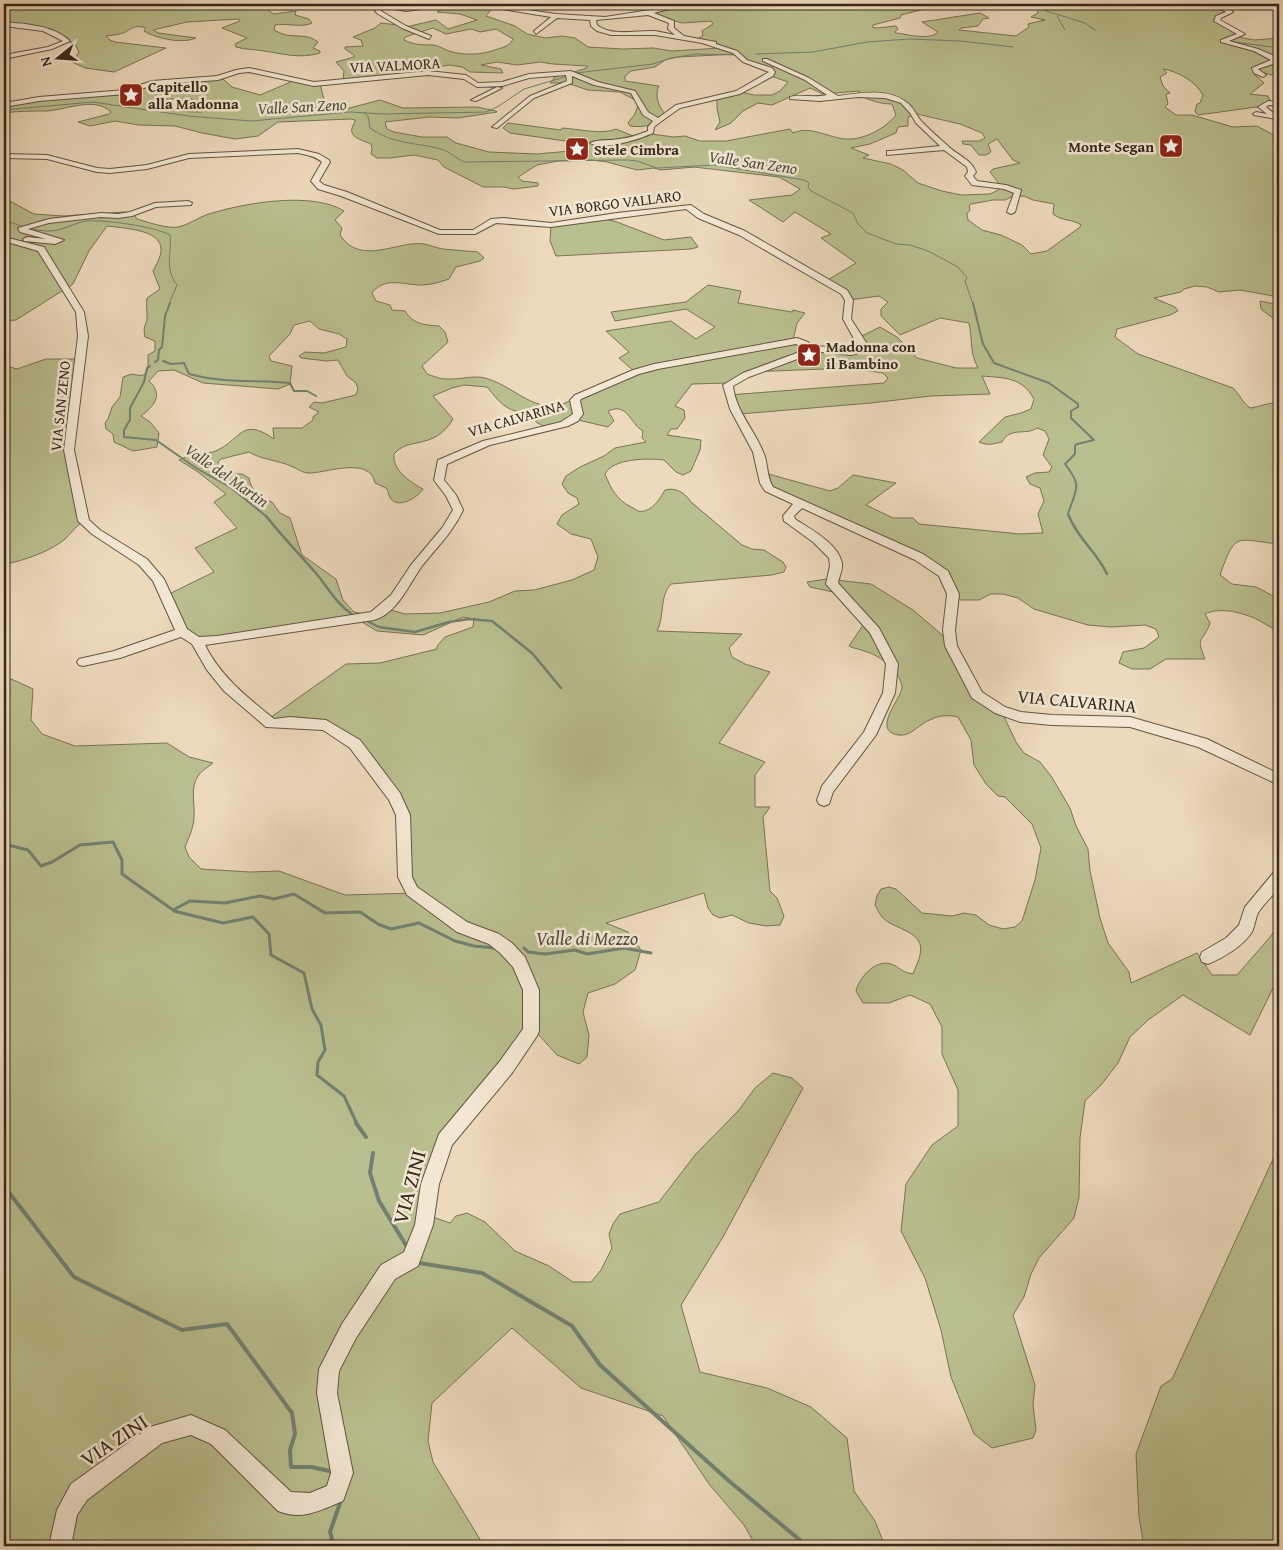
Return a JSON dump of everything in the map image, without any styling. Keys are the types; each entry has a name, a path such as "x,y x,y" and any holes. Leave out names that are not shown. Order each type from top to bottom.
{"street":[{"path":"371,4 406,8 457,4"},
{"path":"424,4 432,4"},
{"path":"475,4 556,16 593,19 622,18 682,5"},
{"path":"656,4 664,6 682,5"},
{"path":"1034,4 1046,7 1068,4"},
{"path":"1162,4 1178,7 1216,6 1226,8 1230,12 1218,16 1217,21 1242,34 1224,39 1223,41 1249,47 1278,61"},
{"path":"383,6 378,11 380,13 404,27 429,37"},
{"path":"648,13 672,22 671,29 682,38"},
{"path":"536,32 556,16"},
{"path":"593,19 594,26 611,33 655,33 705,43 735,52 745,61 770,69 772,72 738,93 678,106 661,120 657,121 651,127 651,132 640,137 616,143 594,143"},
{"path":"4,24 43,29 59,34 67,41 50,48 4,57"},
{"path":"705,43 731,46 807,79 838,98 872,95 886,96 903,102 913,112 918,122 945,148 970,166 972,172 969,176 975,183 1006,187 1018,192 1011,212"},
{"path":"1263,75 1256,72 1255,68 1278,61"},
{"name":"VIA VALMORA","path":"4,105 40,99 126,92 152,83 218,78 242,70 314,84 372,76 428,73 466,77 477,85 502,84 528,76 569,73 596,84 633,92 640,107 657,121"},
{"path":"495,127 532,97 570,82 569,73"},
{"path":"474,100 494,92 502,84"},
{"path":"792,98 801,97 814,101 832,96"},
{"path":"1256,114 1274,118 1272,114 1262,107 1268,103 1279,104"},
{"path":"890,153 945,148"},
{"name":"VIA BORGO VALLARO","path":"4,156 47,157 110,172 204,155 298,151 313,153 323,158 326,162 315,181 321,187 344,194 438,232 475,232 499,220 538,226 688,207 701,216 726,224 844,292 849,300 847,319 862,344 861,350 851,352 808,348"},
{"path":"4,238 54,242 60,240 23,230 24,227 78,216 132,214 155,205 188,202"},
{"name":"VIA SAN ZENO","path":"4,238 41,249 80,312 83,336 69,450 84,521 96,532 143,562 158,579 182,632"},
{"name":"VIA CALVARINA","path":"197,641 217,640 374,616 387,609 421,561 442,539 452,524 458,510 451,495 440,480 442,462 462,451 495,439 564,424 574,419 578,414 575,400 578,397 650,368 788,341 797,341 805,344 808,348 805,353 734,380 728,385 728,391 759,453 761,478 769,489 919,557 944,574 953,594 949,630 951,646 977,695 1000,710 1020,717 1052,720 1130,722 1202,743 1279,780"},
{"path":"800,503 788,516 790,521 826,547 835,558 837,566 833,574 832,584 875,631 892,664 888,693 868,735 827,790 824,800"},
{"path":"83,662 116,655 182,632 197,641"},
{"name":"VIA ZINI","path":"60,1546 68,1510 79,1492 157,1434 191,1425 218,1437 286,1503 310,1504 335,1493 342,1473 327,1393 329,1369 350,1330 388,1272 411,1259 424,1225 430,1184 445,1140 506,1066 531,1032 532,990 519,962 506,948 494,939 462,927 412,891 405,876 403,815 395,798 355,744 326,725 290,722 271,724 222,683 204,659 197,641"},
{"path":"1208,957 1231,943 1246,928 1250,912 1279,876"}],"green space":[{"path":"4,4 41,6 63,4 271,4 269,7 270,12 274,14 296,11 295,15 309,19 312,23 304,25 275,25 274,30 286,35 314,39 318,42 313,48 320,51 320,53 306,56 292,55 236,47 235,44 247,38 222,28 240,21 239,19 187,22 153,30 158,33 196,38 191,40 170,40 149,34 144,31 146,28 138,27 106,36 115,42 166,48 114,72 85,68 72,62 79,52 75,44 69,42 68,38 54,31 4,23"},
{"path":"448,4 494,6 486,16 515,26 527,34 545,38 562,36 575,38 588,47 653,48 672,51 721,48 698,39 703,35 702,31 713,24 711,21 682,23 647,13 685,4 741,4 751,8 766,4 936,4 932,5 933,7 901,15 900,18 873,25 872,27 896,26 898,29 896,33 924,37 938,32 922,22 980,13 989,18 983,19 978,26 961,28 959,30 1016,36 1029,27 1028,24 1045,20 1031,17 1038,13 1036,5 1033,4 1225,4 1228,6 1225,7 1230,10 1217,19 1241,32 1238,37 1254,40 1279,38 1279,77 1257,71 1254,74 1264,83 1250,94 1268,96 1270,101 1264,106 1198,115 1195,112 1197,104 1200,103 1203,95 1196,86 1186,78 1169,70 1163,69 1167,73 1160,77 1163,86 1170,93 1166,94 1168,104 1165,107 1176,115 1192,115 1233,127 1257,126 1279,138 1279,297 1240,290 1219,292 1207,287 1195,286 1184,289 1181,292 1154,298 1175,307 1178,311 1170,315 1117,329 1115,337 1138,354 1233,388 1250,408 1275,403 1279,404 1279,544 1246,540 1239,541 1234,544 1230,551 1220,575 1232,584 1256,587 1279,599 1279,631 1242,614 1230,611 1211,612 1205,614 1210,623 1200,642 1205,659 1166,659 1150,669 1132,669 1119,663 1123,652 1144,648 1159,637 1156,629 1145,625 1111,627 1088,625 1034,609 1018,598 1003,594 991,594 979,600 953,600 944,575 928,564 769,488 761,472 830,491 838,488 853,475 896,483 866,505 893,518 913,518 919,524 1020,534 1043,533 1038,514 1044,501 1040,488 1030,484 1026,477 1035,473 1049,472 1052,467 1043,455 1049,439 1045,431 1037,428 1010,434 1002,442 993,444 979,442 1005,417 1031,409 1034,399 1024,386 1012,380 982,376 990,394 931,396 740,414 729,395 884,383 888,378 883,373 849,368 748,372 728,383 692,384 675,406 684,410 685,418 677,429 671,429 667,435 701,440 700,450 691,471 683,475 676,472 664,460 640,459 615,465 605,474 618,497 638,511 650,508 665,490 673,489 680,492 742,545 752,549 764,550 783,562 786,567 784,572 772,575 671,584 663,600 661,619 657,631 742,634 729,648 732,657 745,664 770,672 719,743 765,762 755,775 755,807 770,807 763,817 770,891 777,898 784,916 780,925 766,926 749,923 732,915 720,918 713,915 708,908 704,893 606,923 628,932 641,950 635,970 615,984 588,993 583,1012 589,1035 587,1057 579,1064 557,1055 530,1025 463,1110 424,1214 450,1223 456,1216 467,1213 485,1222 515,1251 549,1266 573,1282 591,1282 601,1270 612,1248 609,1234 620,1214 659,1202 695,1155 739,1110 755,1088 773,1073 792,1078 803,1088 723,1237 681,1305 700,1372 767,1388 811,1407 847,1438 854,1491 875,1521 885,1546 756,1546 744,1525 709,1484 663,1416 581,1388 512,1328 432,1403 428,1441 433,1462 484,1546 4,1546 4,672 9,678 33,689 31,720 42,734 75,746 167,743 189,757 213,763 201,772 194,785 193,824 185,847 189,857 201,869 250,872 279,871 345,895 416,893 406,875 396,802 334,729 267,720 346,664 380,663 437,649 437,646 445,637 473,627 474,619 463,617 423,635 377,631 357,619 197,641 182,632 165,596 214,572 195,548 237,528 214,502 226,494 179,460 193,454 213,452 222,448 247,430 263,432 274,439 273,428 302,428 313,420 313,417 319,412 309,407 314,402 322,403 356,395 358,389 356,383 347,376 338,360 327,361 301,358 299,356 305,352 324,353 346,347 347,339 339,334 319,329 310,321 294,325 290,334 269,356 271,361 292,366 290,384 278,389 203,383 174,370 158,371 149,381 156,391 156,400 141,416 150,422 159,433 157,447 133,451 114,442 113,434 106,429 105,423 112,407 120,397 123,377 132,374 145,374 148,368 148,355 155,351 155,341 145,337 144,329 147,318 147,298 160,289 153,271 161,254 159,242 148,233 107,226 89,251 73,284 16,320 4,321 4,198 34,214 63,216 125,212 134,214 137,219 169,227 185,225 209,214 240,206 278,201 314,201 344,211 335,220 342,228 340,235 349,244 358,249 369,251 403,245 424,244 443,249 478,252 484,258 480,261 456,267 449,279 425,285 389,283 377,288 372,293 376,301 390,305 392,310 405,311 415,321 439,326 445,332 448,342 422,366 427,374 444,379 485,378 545,406 556,407 635,372 619,358 629,352 606,331 671,321 696,339 715,327 686,309 615,321 611,312 686,302 708,285 741,291 738,303 805,313 797,323 793,340 805,347 802,352 861,350 857,336 864,335 880,327 897,337 917,358 956,368 978,368 972,351 969,323 940,318 900,335 881,316 881,309 888,302 879,296 849,300 826,281 856,263 821,238 831,234 795,212 783,222 749,200 792,195 800,189 779,177 694,167 637,170 592,160 558,161 537,165 518,177 522,181 538,183 538,186 514,189 483,187 444,167 438,160 414,155 377,158 371,154 371,144 358,139 353,134 352,128 355,120 351,119 278,122 258,136 235,139 175,126 139,125 115,121 90,126 78,122 111,112 97,105 88,104 47,111 4,113 4,105 43,99 124,94 155,84 223,79 232,87 260,95 293,81 309,85 320,84 327,111 346,109 380,100 403,108 477,107 496,111 458,118 429,117 385,122 387,129 394,132 422,137 447,137 456,143 489,152 537,154 581,150 586,144 510,133 503,128 508,123 561,130 562,128 604,132 616,129 638,138 651,134 674,137 685,136 700,141 726,141 790,129 793,133 804,130 839,138 855,139 871,134 885,126 896,115 892,104 866,99 858,95 859,91 823,94 810,88 772,105 758,103 743,111 731,123 715,130 720,122 717,98 741,92 754,95 772,95 780,91 788,82 768,75 771,72 736,54 678,57 665,60 655,67 631,71 625,76 625,81 659,86 657,93 658,101 666,115 653,123 641,127 630,126 628,123 635,114 639,102 620,92 588,90 567,83 550,83 555,74 571,73 587,68 587,66 540,62 517,65 497,62 481,65 501,69 503,73 470,72 462,67 449,65 431,68 422,73 343,80 344,71 336,62 354,57 345,47 363,46 361,40 353,37 375,28 381,23 398,25 402,28 436,20 448,29 477,20 460,14 437,12 447,7","holes":["433,28 446,34 471,29 480,32 496,29 513,39 505,47 486,53 467,54 455,53 434,45 411,43 404,40 405,37","191,99 208,105 202,112 183,111 163,107 153,100","917,114 960,124 982,133 985,138 979,141 962,141 963,144 971,145 979,155 986,155 991,152 988,144 997,139 1013,160 1020,163 993,169 990,172 1000,185 1000,189 990,194 961,195 918,183 903,170 891,164 863,158 869,155 851,148 870,144 896,133 898,127 908,126 908,117","1024,196 1033,200 1054,204 1053,214 1081,225 1047,251 1031,254 1022,245 1001,235 982,230 968,220 967,214 971,204 1005,200 1011,197","464,385 487,387 507,407 528,413 536,422 547,428 574,419 608,427 614,421 608,411 620,409 643,431 642,438 646,442 615,448 566,476 562,484 568,493 577,498 579,504 562,515 557,524 571,534 591,539 598,557 594,570 572,580 534,590 515,591 489,602 440,613 405,614 387,609 374,616 354,612 343,600 336,579 302,555 290,518 280,513 272,502 264,499 257,493 249,478 242,474 228,474 218,462 221,459 249,452 306,473 356,468 365,470 371,475 375,483 386,488 390,498 395,502 408,501 423,489 403,475 396,465 394,454 407,445 438,435 446,429 453,419 433,396"]},
{"path":"597,217 617,222 664,240 691,237 698,247 691,249 556,256 550,241 551,225"},
{"path":"1260,301 1279,305 1279,323 1261,309"},
{"path":"46,359 80,359 69,450 84,521 54,547 28,558 4,564 4,365 17,369"},
{"path":"827,579 871,584 913,610 947,639 975,685 1001,710 1016,742 1024,753 1040,762 1051,776 1070,808 1076,826 1088,849 1090,871 1100,918 1108,943 1129,972 1131,983 1197,953 1212,975 1237,975 1271,936 1277,925 1279,926 1279,976 1250,1035 1183,995 1148,1020 1130,1037 1118,1063 1101,1085 1085,1101 1080,1138 1079,1197 1074,1218 1039,1258 1031,1274 1024,1297 1013,1315 1035,1385 1033,1405 1036,1430 1033,1438 992,1448 974,1434 951,1377 941,1330 925,1278 901,1231 906,1184 932,1145 958,1126 958,1090 942,1054 942,1027 930,1004 910,995 889,1003 863,1003 856,991 864,975 879,964 891,964 913,974 919,957 921,947 914,936 888,922 883,918 875,905 881,889 889,887 896,889 922,913 952,916 964,913 976,915 989,925 1003,929 1015,927 1022,921 1035,880 1041,848 1032,824 1005,797 998,796 986,784 974,765 971,740 958,717 945,716 935,718 903,735 890,732 887,727 887,720 901,691 900,680 883,661 872,654 849,646 863,625 864,619 842,594 810,587 807,582"},
{"path":"1279,1146 1279,1546 1144,1546 1139,1517 1136,1454 1161,1386 1172,1379"}],"waterway":[{"path":"1044,7 1046,11 1085,23 1095,30"},
{"path":"1057,16 1065,30"},
{"name":"Valle San Zeno","path":"756,54 813,52 867,42 909,39 961,41 1013,47"},
{"path":"1227,41 1279,48"},
{"name":"Valle San Zeno","path":"576,73 653,64 671,58 696,54 737,55"},
{"name":"Valle San Zeno","path":"4,110 93,102 188,116 251,121 350,112 383,114 486,112 499,106 524,89 568,76"},
{"name":"Valle San Zeno","path":"364,113 368,116 370,128 379,133 396,140 441,149 465,162 627,160 637,161 657,168 715,165 804,180 809,183 808,187 811,191 853,213 858,224 867,233 896,244 910,245 928,251 958,267 967,278 965,281 973,304"},
{"name":"Valle del Martin","path":"4,220 43,231 59,230 86,221 104,221 129,224 170,235 169,261 171,273 177,285 169,304"},
{"name":"Valle del Martin","path":"155,362 158,360 159,350 162,347 165,316 170,303"},
{"name":"Valle San Zeno","path":"973,303 983,344 994,363 1049,383 1078,404 1078,407 1071,411 1071,418 1094,440 1077,444 1075,446 1075,454 1065,464 1076,483 1075,493 1068,514 1069,517"},
{"path":"163,361 171,364 184,363 189,374 201,377 290,383 294,391 307,391 316,396"},
{"name":"Valle del Martin","path":"150,366 147,368 144,382 130,408 130,420 124,430 124,437 156,440 196,468 230,487 267,517"},
{"name":"Valle San Zeno","path":"1069,516 1077,531 1107,574"},
{"name":"Valle del Martin","path":"267,517 315,572 337,601 353,615"},
{"name":"Valle del Martin","path":"365,620 379,627 415,632 449,622 469,619 492,621 532,653 561,688"},
{"name":"Valle di Mezzo","path":"4,844 28,850 41,866 52,862 80,845 113,842 122,860 122,874 173,910 190,901 225,903 260,896 274,899 294,894 325,913 360,912 378,924 391,929 419,923 455,941 474,946 495,948"},
{"path":"174,911 223,923 253,917 269,934 271,955 304,973 312,1009 321,1025 325,1050 318,1062 317,1075 344,1096 357,1124"},
{"name":"Valle di Mezzo","path":"524,948 528,952 545,954 575,950 587,954 624,948 651,953"},
{"path":"356,1123 366,1137"},
{"path":"373,1153 370,1173 379,1201 407,1247"},
{"path":"4,1186 74,1277 182,1330 227,1324 292,1413 295,1434 290,1450 291,1467 311,1467 334,1472"},
{"path":"419,1263 482,1273 572,1326 600,1365 729,1481 807,1546"},
{"path":"334,1546 330,1532 341,1500"}],"place":[{"name":"Capitello alla Madonna","path":"131,95"},
{"name":"Monte Segan","path":"1171,146"},
{"name":"Stele Cimbra","path":"577,149"},
{"name":"Madonna con il Bambino","path":"809,355"}]}
